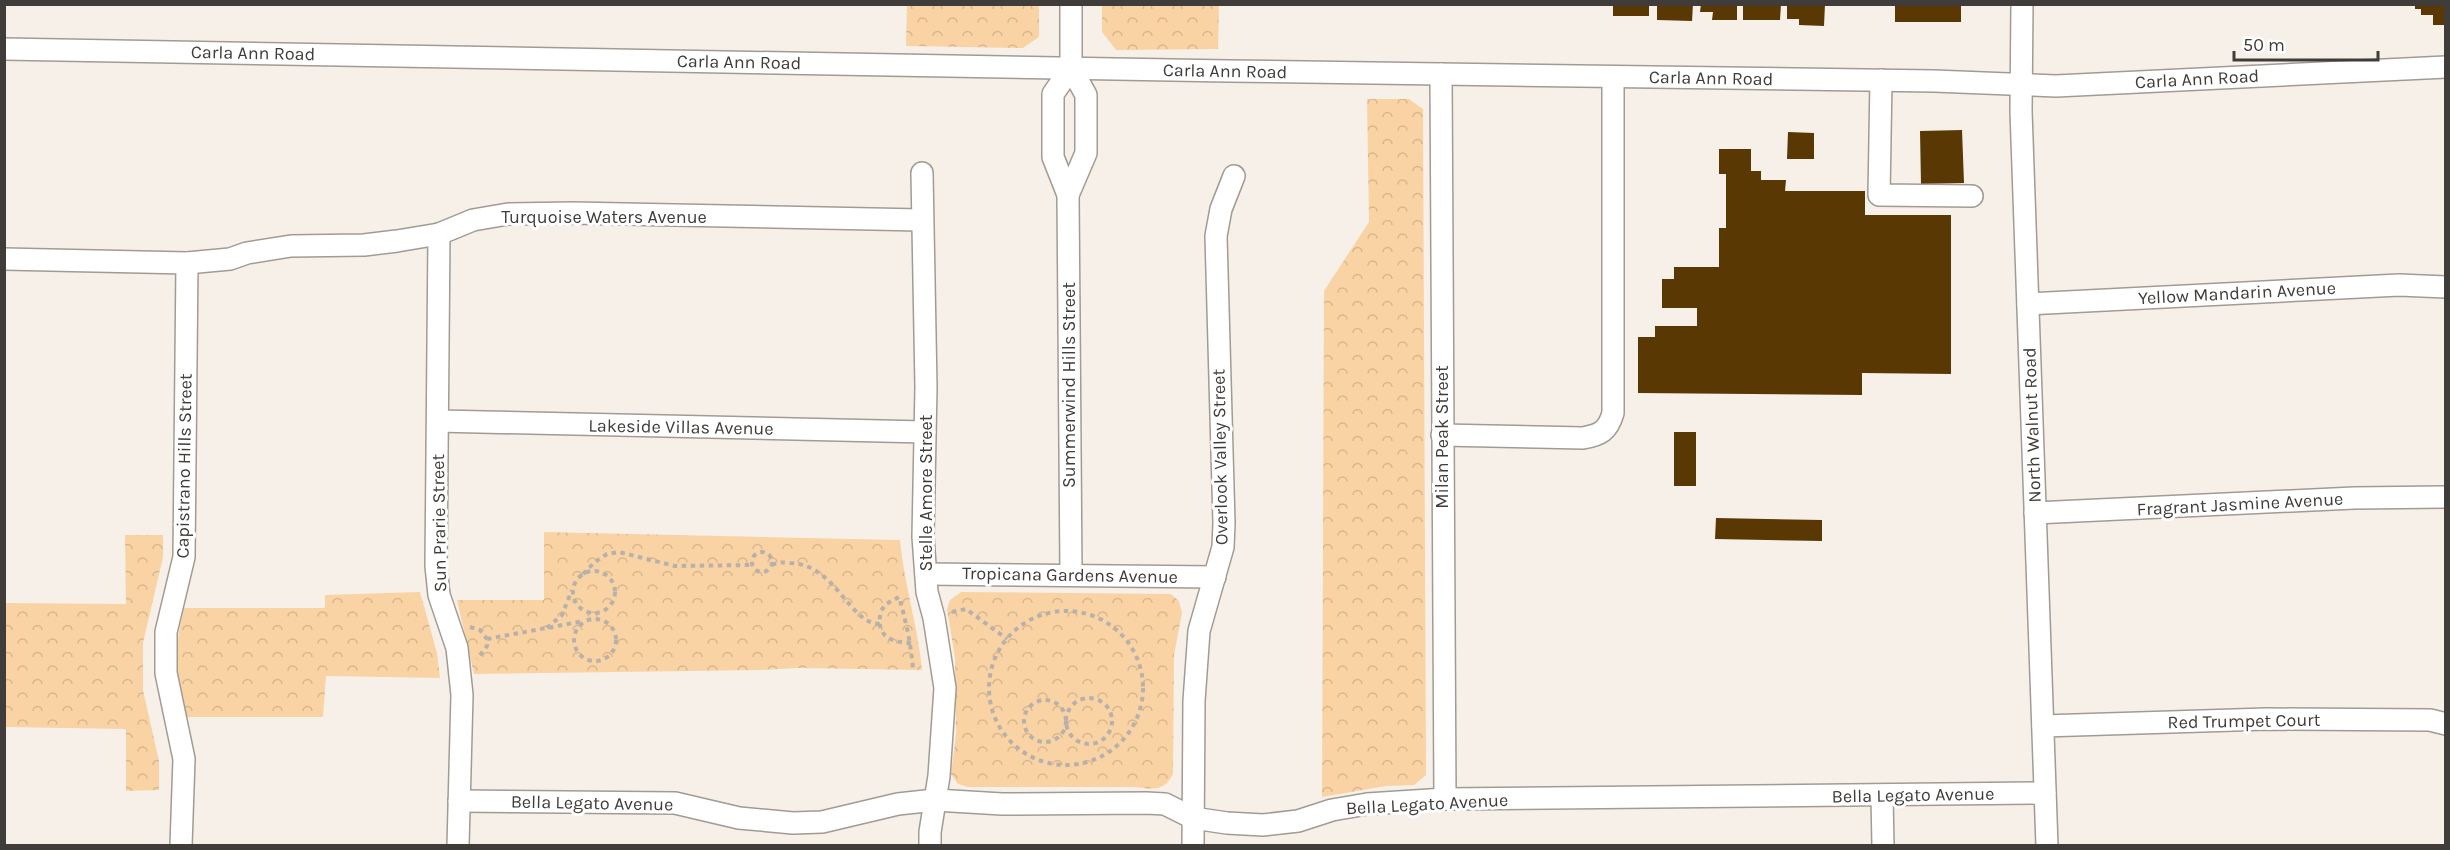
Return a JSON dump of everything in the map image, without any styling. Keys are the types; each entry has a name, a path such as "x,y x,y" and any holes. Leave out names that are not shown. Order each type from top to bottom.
{"street":[{"path":"1071,4 1071,68"},
{"name":"North Walnut Road","path":"2022,4 2028,304 2047,846"},
{"name":"Carla Ann Road","path":"4,49 1881,80 2056,87 2445,67"},
{"name":"Summerwind Hills Street","path":"1068,195 1086,153 1086,95 1071,68 1053,94 1053,157 1068,195 1071,575"},
{"name":"Milan Peak Street","path":"1441,74 1445,799"},
{"path":"1442,435 1583,438 1600,435 1610,423 1612,414 1613,77"},
{"path":"1881,80 1879,195 1972,196"},
{"name":"Stelle Amore Street","path":"922,173 925,432 923,537 926,583 945,688 939,776 930,846"},
{"name":"Overlook Valley Street","path":"1193,846 1194,701 1199,631 1223,547 1224,523 1216,236 1221,209 1234,176"},
{"name":"Turquoise Waters Avenue","path":"4,259 187,262 230,259 247,253 291,246 364,245 439,234 473,220 508,214 573,213 921,220"},
{"name":"Sun Prarie Street","path":"439,234 436,566 439,595 456,648 461,675 458,846"},
{"name":"Capistrano Hills Street","path":"181,846 184,759 166,673 166,632 184,557 187,262"},
{"name":"Yellow Mandarin Avenue","path":"2028,304 2399,285 2445,287"},
{"name":"Lakeside Villas Avenue","path":"438,421 925,432"},
{"name":"Fragrant Jasmine Avenue","path":"2036,513 2354,498 2445,497"},
{"name":"Tropicana Gardens Avenue","path":"926,583 1071,575 1215,576"},
{"name":"Red Trumpet Court","path":"2043,726 2266,719 2430,720 2445,724"},
{"name":"Bella Legato Avenue","path":"459,801 675,803 739,818 793,823 822,822 898,804 935,800 1002,804 1146,803 1165,804 1194,818 1263,825 1298,821 1332,810 1367,804 1445,799 2045,793"},
{"path":"1882,796 1883,846"}],"path":[{"path":"752,565 754,555 763,551 771,557 772,565"},
{"path":"546,628 562,615 574,585 583,574 607,554 620,552 675,566 752,565 760,572 767,572 772,565 778,562 798,563 807,566 832,583 861,618 874,624 880,624"},
{"path":"574,585 574,599 583,610 597,613 609,607 616,595 609,576 597,571 583,574"},
{"path":"926,583 953,612 966,609 1007,639"},
{"path":"911,643 897,643 886,638 880,624 881,611 886,604 899,597 911,643 913,669"},
{"path":"1064,611 1088,614 1110,625 1128,641 1139,663 1143,687 1140,711 1128,733 1110,752 1085,762 1059,765 1033,758 1011,743 996,722 988,697 990,670 1000,646 1007,639 1018,627 1040,615 1064,611"},
{"path":"488,639 589,620 603,621 614,630 616,637 614,650 604,659 591,661 584,658 576,648 575,634 583,623 589,620"},
{"path":"1065,720 1064,713 1054,703 1041,701 1030,706 1024,718 1024,724 1026,731 1035,740 1049,741 1061,734 1065,720 1072,704 1086,698 1100,701 1106,706 1112,719 1108,734 1088,744 1074,738 1069,733 1065,720"}],"green space":[{"path":"907,5 1039,5 1039,37 1023,48 906,46"},
{"path":"1102,5 1219,5 1218,49 1116,50 1102,32"},
{"path":"1367,99 1409,99 1423,109 1426,775 1414,785 1386,786 1322,797 1324,291 1369,222"},
{"path":"544,532 900,540 922,670 797,668 474,674 457,600 544,600"},
{"path":"125,535 163,535 163,557 143,643 143,690 159,761 159,790 126,791 126,729 5,727 5,603 126,604"},
{"path":"420,592 437,653 440,678 326,676 323,717 183,717 177,650 184,608 325,608 325,595"},
{"path":"961,592 1171,594 1179,601 1182,613 1174,655 1173,774 1166,784 1152,789 1135,787 968,787 958,784 951,774 956,734 955,658 947,609 950,600"}],"building":[{"path":"1613,4 1649,4 1649,16 1613,16"},
{"path":"1657,4 1693,4 1692,21 1657,20"},
{"path":"1701,4 1737,4 1737,20 1712,20 1713,12 1700,12"},
{"path":"1743,4 1781,4 1780,20 1743,20"},
{"path":"1787,4 1825,4 1824,26 1799,25 1799,19 1787,19"},
{"path":"1895,4 1961,4 1961,22 1895,22"},
{"path":"2415,4 2446,4 2446,25 2433,25 2433,15 2421,15 2421,9 2415,9"},
{"path":"1962,130 1964,183 1921,184 1920,131"},
{"path":"1788,132 1814,133 1814,159 1787,159"},
{"path":"1719,149 1751,149 1751,171 1761,171 1761,180 1786,180 1785,191 1865,191 1865,215 1951,215 1951,374 1862,373 1862,395 1638,393 1638,337 1655,337 1655,326 1697,326 1697,308 1662,308 1662,279 1674,279 1674,267 1719,267 1719,228 1726,228 1726,174 1719,174"},
{"path":"1674,432 1696,432 1696,486 1674,486"},
{"path":"1716,518 1822,520 1822,541 1715,539"}]}
